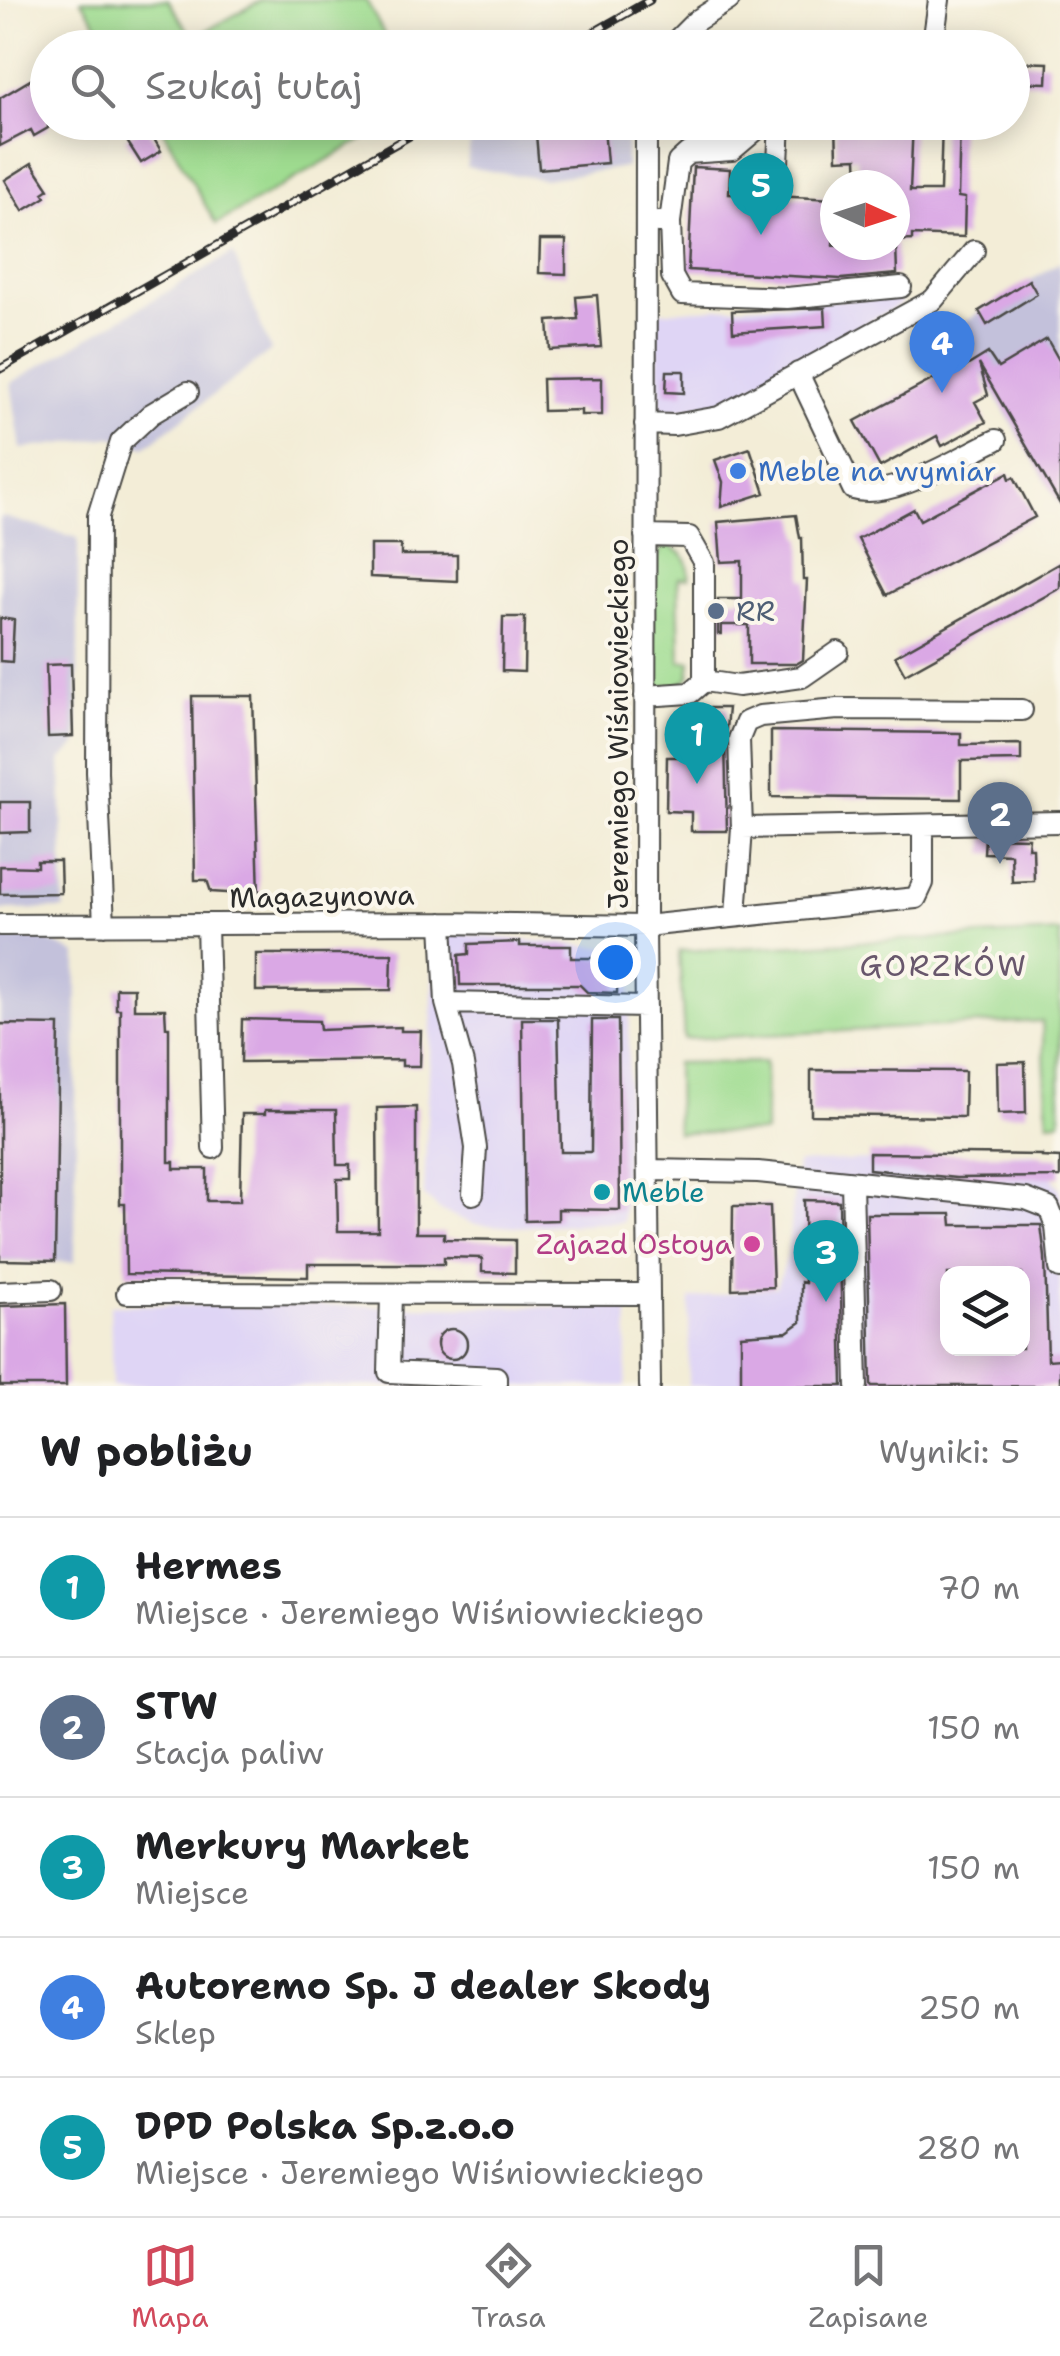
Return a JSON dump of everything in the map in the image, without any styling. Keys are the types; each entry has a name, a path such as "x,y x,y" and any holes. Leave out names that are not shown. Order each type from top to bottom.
{"street":[{"path":"687,30 729,0"},
{"path":"935,30 939,0"},
{"name":"Jeremiego Wiśniowieckiego","path":"646,140 645,926 650,1386"},
{"path":"744,140 732,150 688,153 678,162 670,222 672,276 682,294 786,298 901,288"},
{"path":"778,163 779,140"},
{"path":"646,222 670,222"},
{"path":"645,424 674,425 718,417 933,300 974,251"},
{"path":"798,374 853,489 867,493 898,486 996,440"},
{"path":"104,925 97,772 98,516 121,442 151,414 188,392"},
{"path":"645,536 689,538 704,563 704,681"},
{"path":"645,696 690,692 704,681 738,686 802,677 838,652"},
{"path":"736,916 742,828 739,738 746,722 760,716 838,709 1022,710"},
{"path":"742,828 1060,822"},
{"name":"Magazynowa","path":"0,925 442,922 645,926 916,898 924,883 923,825"},
{"path":"442,922 446,1004 462,1064 476,1148 474,1194"},
{"path":"207,925 213,1148"},
{"path":"446,1004 646,1007"},
{"path":"648,1170 758,1172 1026,1200 1049,1208 1056,1226 1060,1268"},
{"path":"852,1182 857,1386"},
{"path":"0,1292 51,1290"},
{"path":"127,1293 649,1294"},
{"path":"391,1294 388,1372 496,1377 496,1386"}],"shaded area":[{"path":"471,140 626,140 626,167 543,179 466,167"},
{"path":"233,253 271,351 145,447 112,437 21,449 11,383"},
{"path":"1060,262 1060,505 955,328"},
{"path":"899,296 901,304 719,405 660,412 656,312"},
{"path":"0,516 78,538 78,744 61,760 64,909 0,910"},
{"path":"435,932 632,950 623,1222 514,1227 474,1224 441,1211 424,1196"},
{"path":"0,938 41,938 77,954 75,1262 0,1262"},
{"path":"1036,1153 1060,1189 1060,1386 688,1386 690,1299 776,1287 787,1257 797,1163"},
{"path":"110,1305 628,1307 626,1386 112,1386"}],"green space":[{"path":"81,0 168,0 188,30 101,30"},
{"path":"262,0 366,0 382,30 208,30"},
{"path":"169,140 362,140 216,224"},
{"path":"666,545 684,557 689,571 689,578 679,578 678,585 680,661 691,661 689,677 671,687 657,685 651,626 654,568"},
{"path":"1060,932 1060,1121 1048,1122 1042,1021 684,1039 679,951"},
{"path":"765,1062 765,1132 677,1133 676,1063"}],"building":[{"path":"1030,62 1048,63 1047,83 1030,82"},
{"path":"30,80 30,131 0,146 0,98"},
{"path":"126,140 155,140 161,151 141,163"},
{"path":"537,140 605,140 607,163 539,169"},
{"path":"836,140 912,140 910,191 910,170 857,170 857,158 837,159"},
{"path":"941,140 960,140 958,197 965,198 964,237 912,235 912,240 910,191 940,191"},
{"path":"32,163 49,189 43,193 46,197 23,211 5,180"},
{"path":"693,167 730,169 729,194 820,198 820,260 897,260 897,274 841,279 688,270"},
{"path":"540,240 566,240 566,274 539,273"},
{"path":"1029,280 1037,294 987,325 979,311"},
{"path":"597,295 601,347 550,350 548,321 578,319 576,297"},
{"path":"825,308 826,326 733,332 732,311"},
{"path":"1047,339 1060,362 1060,504 979,364 988,395 975,402 986,422 942,446 937,436 880,467 855,421 988,353 998,368"},
{"path":"667,371 684,371 684,393 666,392"},
{"path":"602,378 602,415 581,415 581,410 543,411 542,379"},
{"name":"Meble na wymiar","path":"750,448 765,493 721,507 723,482 715,460"},
{"path":"1008,473 1010,479 1014,477 1035,517 887,595 858,539 914,509 920,520"},
{"path":"796,515 802,538 803,580 807,580 803,660 796,664 749,664 749,625 721,625 718,634 718,599 742,599 742,561 721,562 718,522"},
{"path":"370,545 401,545 401,555 457,555 457,581 370,577"},
{"path":"1060,563 1060,588 905,674 895,656"},
{"path":"503,617 525,617 524,672 502,671"},
{"path":"0,618 14,620 12,662 0,661"},
{"path":"71,664 73,736 48,737 46,665"},
{"path":"192,696 253,696 259,895 211,892 207,880 195,880"},
{"path":"695,708 728,708 727,831 691,831 691,812 666,811 667,757 695,757"},
{"path":"771,731 961,733 961,745 1021,744 1021,760 961,761 961,799 771,797"},
{"path":"0,802 30,802 30,832 0,833"},
{"path":"985,837 1029,838 1034,881 1012,882 1011,854 984,853"},
{"path":"37,861 60,861 61,893 0,894 0,866 37,867"},
{"path":"520,942 520,946 571,946 571,958 613,958 618,963 617,993 587,992 580,985 460,985 459,955 469,954 469,944"},
{"path":"256,954 392,954 391,990 256,991"},
{"path":"116,988 134,988 134,1009 165,1009 169,1027 169,1162 174,1162 174,1169 207,1169 207,1201 240,1201 242,1114 265,1114 265,1110 336,1110 337,1165 350,1165 350,1179 337,1179 338,1231 378,1231 377,1108 416,1107 416,1233 444,1233 444,1239 515,1240 515,1273 482,1272 482,1258 444,1257 444,1264 308,1264 308,1277 126,1274 125,1204 120,1204 120,1009 116,1009"},
{"path":"242,1019 319,1021 320,1030 401,1027 401,1031 421,1031 420,1066 402,1066 402,1060 241,1062"},
{"path":"522,1019 558,1019 561,1152 591,1152 592,1020 618,1020 620,1210 558,1209 558,1220 525,1221"},
{"path":"0,1024 59,1025 55,1261 0,1260"},
{"path":"1025,1062 1026,1113 998,1114 997,1063"},
{"path":"811,1070 965,1071 964,1117 811,1115"},
{"path":"869,1153 1042,1155 1060,1158 1060,1177 956,1178 869,1169"},
{"path":"804,1200 839,1201 843,1386 741,1386 741,1335 787,1332 801,1322 801,1282 805,1283"},
{"name":"Zajazd Ostoya","path":"733,1206 770,1206 773,1287 732,1289"},
{"path":"867,1214 951,1214 952,1225 1041,1225 1048,1360 1060,1359 1060,1386 871,1386"},
{"path":"65,1304 66,1386 0,1386 0,1306"},
{"path":"452,1329 463,1333 467,1344 463,1355 452,1359 441,1355 437,1344 441,1333"}],"railway":[{"path":"598,30 650,0"},
{"path":"0,369 402,140"}],"place":[{"name":"DPD Polska Sp.z.o.o","path":"761,235"},
{"name":"Autoremo Sp. J dealer Skody","path":"942,393"},
{"name":"Meble na wymiar","path":"738,471"},
{"name":"RR","path":"716,611"},
{"name":"Hermes","path":"697,784"},
{"name":"STW","path":"1000,864"},
{"name":"Meble","path":"602,1192"},
{"name":"Zajazd Ostoya","path":"752,1244"},
{"name":"Merkury Market","path":"826,1302"}],"district":[{"name":"GORZKÓW","path":"944,966"}]}
